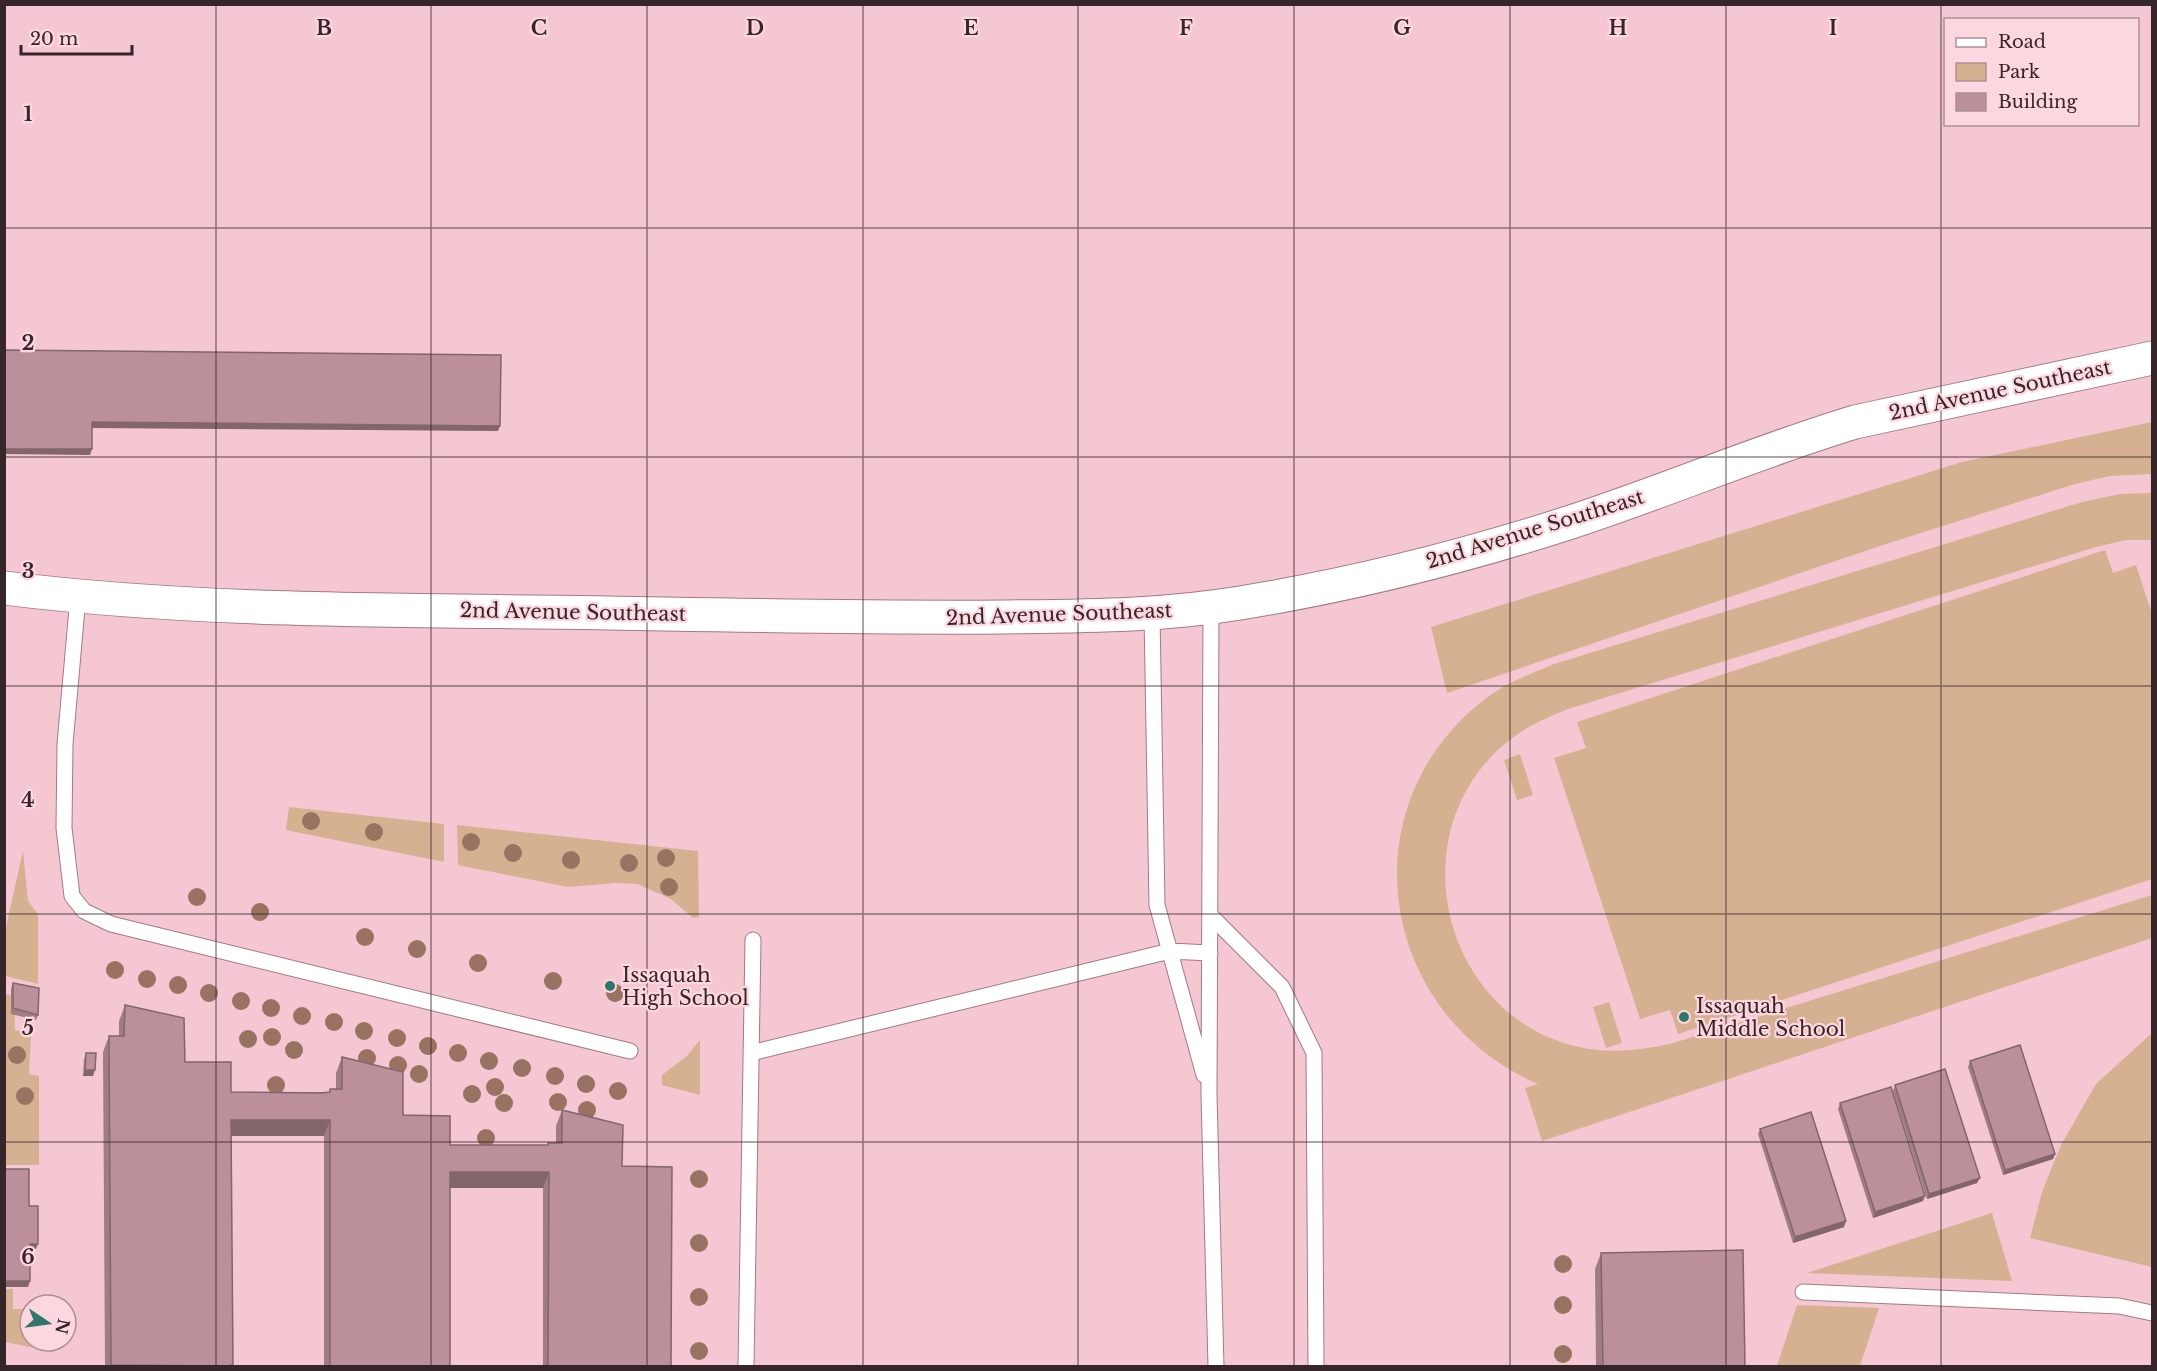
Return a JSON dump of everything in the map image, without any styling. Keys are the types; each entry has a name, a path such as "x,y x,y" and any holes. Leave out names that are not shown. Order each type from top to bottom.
{"street":[{"name":"2nd Avenue Southeast","path":"4,588 78,597 186,605 752,615 1096,617 1210,608 1293,594 1518,539 1630,502 1808,436 1856,422 2152,358"}],"lane":[{"path":"78,597 65,744 64,828 72,896 84,911 96,919 230,954 630,1051"},
{"path":"1210,608 1209,1095 1216,1366"},
{"path":"1152,614 1157,905 1209,1095"},
{"path":"1210,915 1282,987 1314,1053 1316,1366"},
{"path":"746,1366 753,940"},
{"path":"751,1053 1170,951 1210,953"},
{"path":"1803,1292 2097,1304 2152,1313"}],"green space":[{"path":"2152,422 2152,474 2110,476 2075,484 1877,547 1447,693 1431,627 1962,462"},
{"path":"2152,493 2152,540 2126,540 2096,547 1568,709 1534,724 1515,736 1478,773 1455,816 1446,864 1449,912 1465,957 1492,997 1531,1028 1579,1047 1591,1049 1625,1050 1670,1044 2152,895 2152,938 1542,1141 1525,1088 1538,1084 1484,1052 1443,1010 1414,960 1399,906 1398,850 1412,795 1441,744 1493,693 1518,679 1554,664 2082,502 2120,494"},
{"path":"2105,550 2113,573 2136,565 2152,614 2152,879 1678,1034 1670,1010 1640,1019 1554,758 1586,748 1577,722"},
{"path":"1520,754 1533,795 1517,800 1504,760"},
{"path":"289,807 444,824 444,862 286,830"},
{"path":"457,825 698,851 699,917 693,918 671,899 637,884 616,883 568,887 458,865"},
{"path":"23,851 28,901 38,914 38,984 5,976 5,931"},
{"path":"5,994 14,996 15,1030 31,1034 29,1074 39,1076 39,1165 5,1165"},
{"path":"1609,1002 1622,1043 1606,1048 1593,1007"},
{"path":"2152,1033 2152,1267 2030,1238 2042,1192 2061,1145 2096,1084"},
{"path":"700,1040 700,1095 662,1085 662,1075 687,1056"},
{"path":"1992,1213 2012,1281 1807,1273"},
{"path":"5,1289 13,1289 13,1309 18,1309 18,1345 5,1342"},
{"path":"1797,1305 1879,1308 1860,1366 1777,1366"}],"building":[{"path":"4,350 501,355 500,426 92,422 92,449 4,449"},
{"path":"13,983 39,988 38,1015 13,1008"},
{"path":"125,1005 184,1018 185,1062 231,1062 231,1092 321,1093 330,1092 330,1089 342,1089 342,1057 403,1072 403,1115 450,1116 450,1145 562,1143 562,1110 623,1125 622,1166 672,1167 671,1366 548,1366 549,1172 450,1172 450,1366 330,1366 330,1120 231,1120 233,1365 111,1365 109,1036 124,1036"},
{"path":"2020,1045 2055,1154 2005,1170 1970,1061"},
{"path":"86,1053 96,1053 95,1070 85,1070"},
{"path":"1945,1069 1980,1178 1929,1194 1895,1085"},
{"path":"1891,1087 1925,1196 1875,1212 1840,1103"},
{"path":"1811,1112 1846,1221 1795,1237 1760,1129"},
{"path":"4,1169 29,1169 29,1206 38,1206 38,1244 30,1244 30,1281 4,1281"},
{"path":"1743,1250 1745,1366 1603,1366 1601,1253"}],"place":[{"name":"Issaquah High School","path":"610,986"},
{"name":"Issaquah Middle School","path":"1684,1017"}]}
